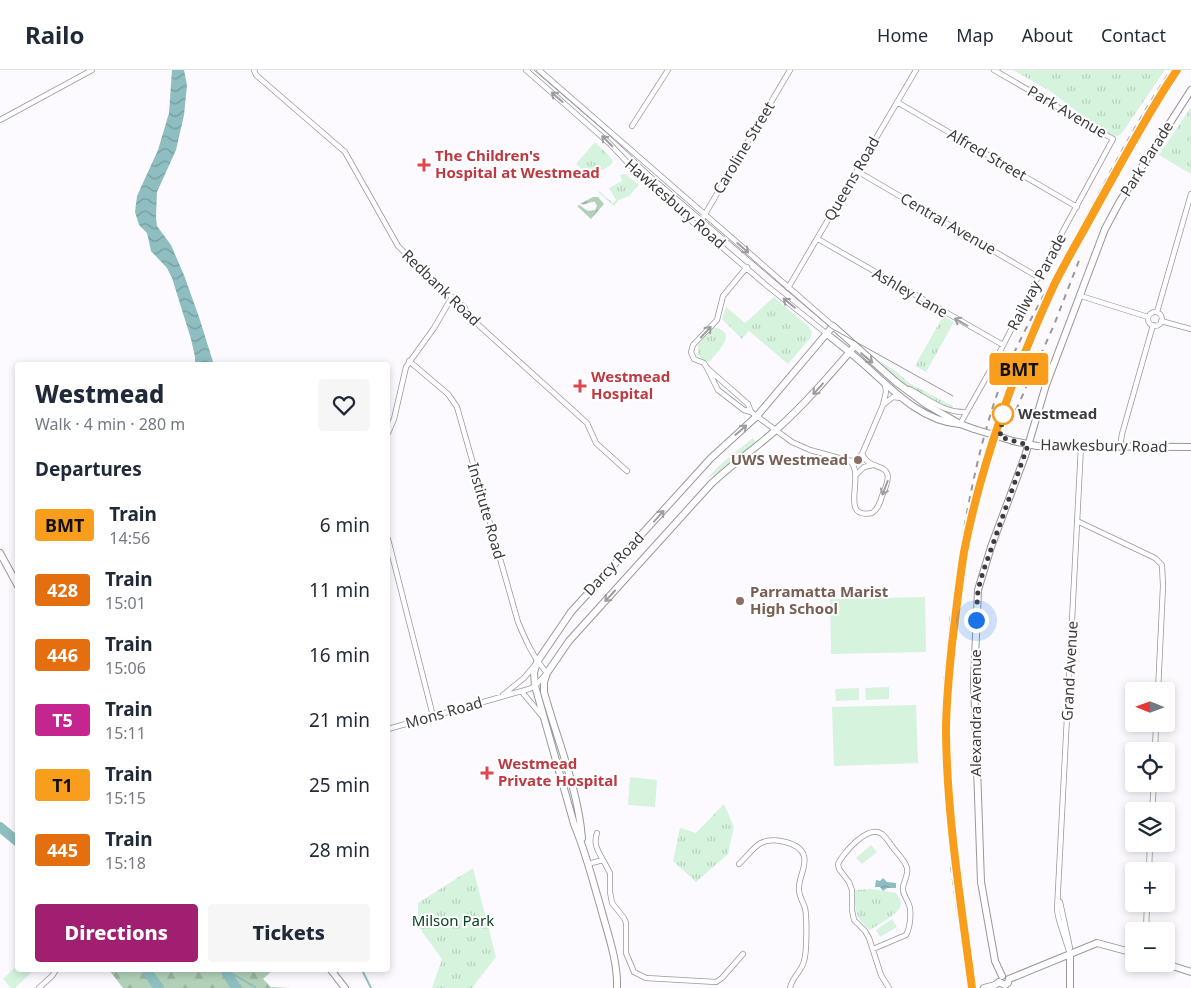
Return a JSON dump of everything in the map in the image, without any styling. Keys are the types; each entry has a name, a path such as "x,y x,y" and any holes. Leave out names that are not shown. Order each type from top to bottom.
{"street":[{"path":"0,120 92,70"},
{"name":"Redbank Road","path":"254,70 256,76 345,152 398,246 464,307 473,320 587,423 596,443 626,471"},
{"name":"Hawkesbury Road","path":"526,70 609,143 645,181 766,285 827,334 927,405 960,424 1028,445 1191,447"},
{"name":"Hawkesbury Road","path":"539,70 833,326 852,350 885,383 903,398 934,417 949,423 960,424"},
{"path":"632,126 668,70"},
{"name":"Caroline Street","path":"698,226 790,70"},
{"name":"Queens Road","path":"788,288 916,70"},
{"name":"Park Avenue","path":"994,70 1113,139"},
{"name":"Park Parade","path":"1105,229 1120,201 1191,90"},
{"name":"Alfred Street","path":"897,102 1078,207"},
{"name":"Railway Parade","path":"960,424 1113,139"},
{"name":"Central Avenue","path":"857,171 1038,277"},
{"path":"1157,312 1191,194"},
{"name":"Alexandra Avenue","path":"1001,979 995,960 981,882 974,700 978,590 1028,445 1046,385 1105,229"},
{"name":"Ashley Lane","path":"818,239 1003,346"},
{"path":"747,267 723,296 716,320 692,348 691,352 694,359 704,363 748,404 754,414"},
{"path":"1081,296 1148,317"},
{"path":"390,428 394,418 403,375 409,361 434,328 452,297"},
{"path":"1148,317 1150,313 1157,312"},
{"path":"1157,312 1160,315 1161,321"},
{"path":"1148,317 1148,321 1153,326"},
{"path":"1153,326 1161,321"},
{"path":"1161,321 1191,330"},
{"path":"827,334 833,326"},
{"path":"1120,447 1153,326"},
{"name":"Darcy Road","path":"617,988 617,972 613,953 535,686 534,674 537,662 557,630 586,595 827,334"},
{"name":"Darcy Road","path":"582,844 580,822 544,692 544,682 547,673 575,634 711,484 724,471 776,430 813,395 852,350"},
{"name":"Institute Road","path":"409,361 448,394 457,407 518,622 537,662 547,673"},
{"path":"708,368 718,390 792,442 850,461 856,460 862,454 883,405 886,392 885,383"},
{"name":"Hawkesbury Road","path":"896,382 930,402 954,412 968,412"},
{"path":"883,405 893,397 903,398"},
{"name":"Grand Avenue","path":"1070,954 1057,910 1081,446"},
{"path":"850,461 856,468 854,506 859,512 872,513 877,509 889,481 887,472 866,460 862,454"},
{"path":"856,476 864,467 876,465"},
{"path":"1077,521 1155,558 1162,566 1163,586 1158,682"},
{"path":"390,547 433,716"},
{"path":"0,553 15,580"},
{"name":"Mons Road","path":"502,696 524,678 537,662"},
{"name":"Mons Road","path":"390,728 522,692 535,686 547,673"},
{"path":"522,692 544,718"},
{"path":"559,743 557,752 560,776"},
{"path":"597,833 596,845 610,873 612,903 626,923 625,948 627,958 634,972 640,976 662,979 716,982 722,978 743,954"},
{"path":"873,949 906,935 910,916 910,909 903,888 908,871 905,863 882,834 877,833 860,838 847,850 838,864 852,890 851,907 854,920 865,931 881,975 889,988"},
{"path":"739,864 759,844 767,841 792,843 803,852 805,862 799,881 799,889 805,909 804,961 790,988"},
{"path":"588,864 603,860"},
{"path":"986,988 996,985 1006,975 1009,979 1096,943 1125,951"},
{"path":"1070,954 1070,988"},
{"path":"1175,967 1191,972"},
{"path":"39,988 55,972"},
{"path":"333,972 345,988"}],"green space":[{"path":"1013,70 1165,70 1122,133 1113,139 1050,91"},
{"path":"1191,107 1191,174 1159,155"},
{"path":"595,142 613,162 603,169 587,174 576,164"},
{"path":"625,174 639,185 629,196 619,200 614,206 598,192 613,203 616,200 609,188 622,181 620,175"},
{"path":"593,197 598,197 604,204 591,219 577,206 579,205 588,211 595,210 597,206 595,202 580,204"},
{"path":"774,297 809,327 812,332 811,337 788,364 749,331 742,339 722,319 726,307 745,323"},
{"path":"943,316 954,322 926,372 915,366"},
{"path":"714,327 725,333 726,338 718,352 710,361 705,362 698,355 698,345"},
{"path":"881,362 896,371 909,383 953,406 951,411 915,391 882,367"},
{"path":"753,438 756,443 717,473 706,479 722,463"},
{"path":"925,597 926,652 831,654 830,599"},
{"path":"889,687 889,699 866,700 865,688"},
{"path":"859,688 859,700 836,701 835,689"},
{"path":"916,705 918,763 834,766 832,707"},
{"path":"630,777 657,780 655,807 628,805"},
{"path":"724,804 734,827 728,854 696,882 673,861 680,828 696,833"},
{"path":"871,845 877,852 862,864 856,858"},
{"name":"Milson Park","path":"473,868 496,957 472,988 432,988 442,959 418,926 418,903"},
{"path":"872,889 896,893 901,904 893,915 870,930 861,921 856,912 855,890"},
{"path":"892,919 897,927 880,937 876,930"},
{"path":"15,967 15,972 32,972 15,988 11,988 3,979"},
{"path":"111,972 271,972 263,979 271,987 290,988 123,988"}],"water":[{"path":"172,70 184,70 187,85 184,115 176,150 157,192 156,217 157,226 171,245 184,275 213,362 195,362 191,339 172,278 167,268 151,251 147,233 139,225 135,212 137,196 158,150 169,113"},
{"path":"883,878 887,882 896,883 896,888 887,888 883,891 880,887 875,887 876,880 880,881"}],"waterway":[{"path":"0,827 15,840"},
{"path":"147,972 159,988"},
{"path":"226,972 236,988"},
{"path":"229,972 255,987"},
{"path":"363,972 371,988"}],"tram line":[{"path":"534,70 651,174 831,328 953,396"}],"railway":[{"path":"955,585 978,459 1000,386 1034,314 1119,156 1171,70"},
{"path":"976,988 960,878 952,804 949,730 954,642 970,542 995,444 1011,396 1050,303 1095,217 1181,70"},
{"path":"1011,421 1054,325 1080,258"},
{"path":"944,682 951,612"},
{"path":"943,757 945,794"},
{"path":"951,867 968,988"}],"train":[{"name":"BMT","path":"972,988 954,858 946,732 947,692 958,592 974,509 986,465 1011,390 1053,287 1112,178 1177,70"}],"place":[{"name":"The Children's Hospital at Westmead","path":"424,165"},
{"name":"Westmead Hospital","path":"580,386"},
{"name":"Westmead","path":"1003,414"},
{"name":"UWS Westmead","path":"858,460"},
{"name":"Parramatta Marist High School","path":"740,601"},
{"name":"Westmead Private Hospital","path":"487,773"}],"route":[{"path":"976,620 978,590 983,572 1028,445 1000,437 1003,414"}]}
